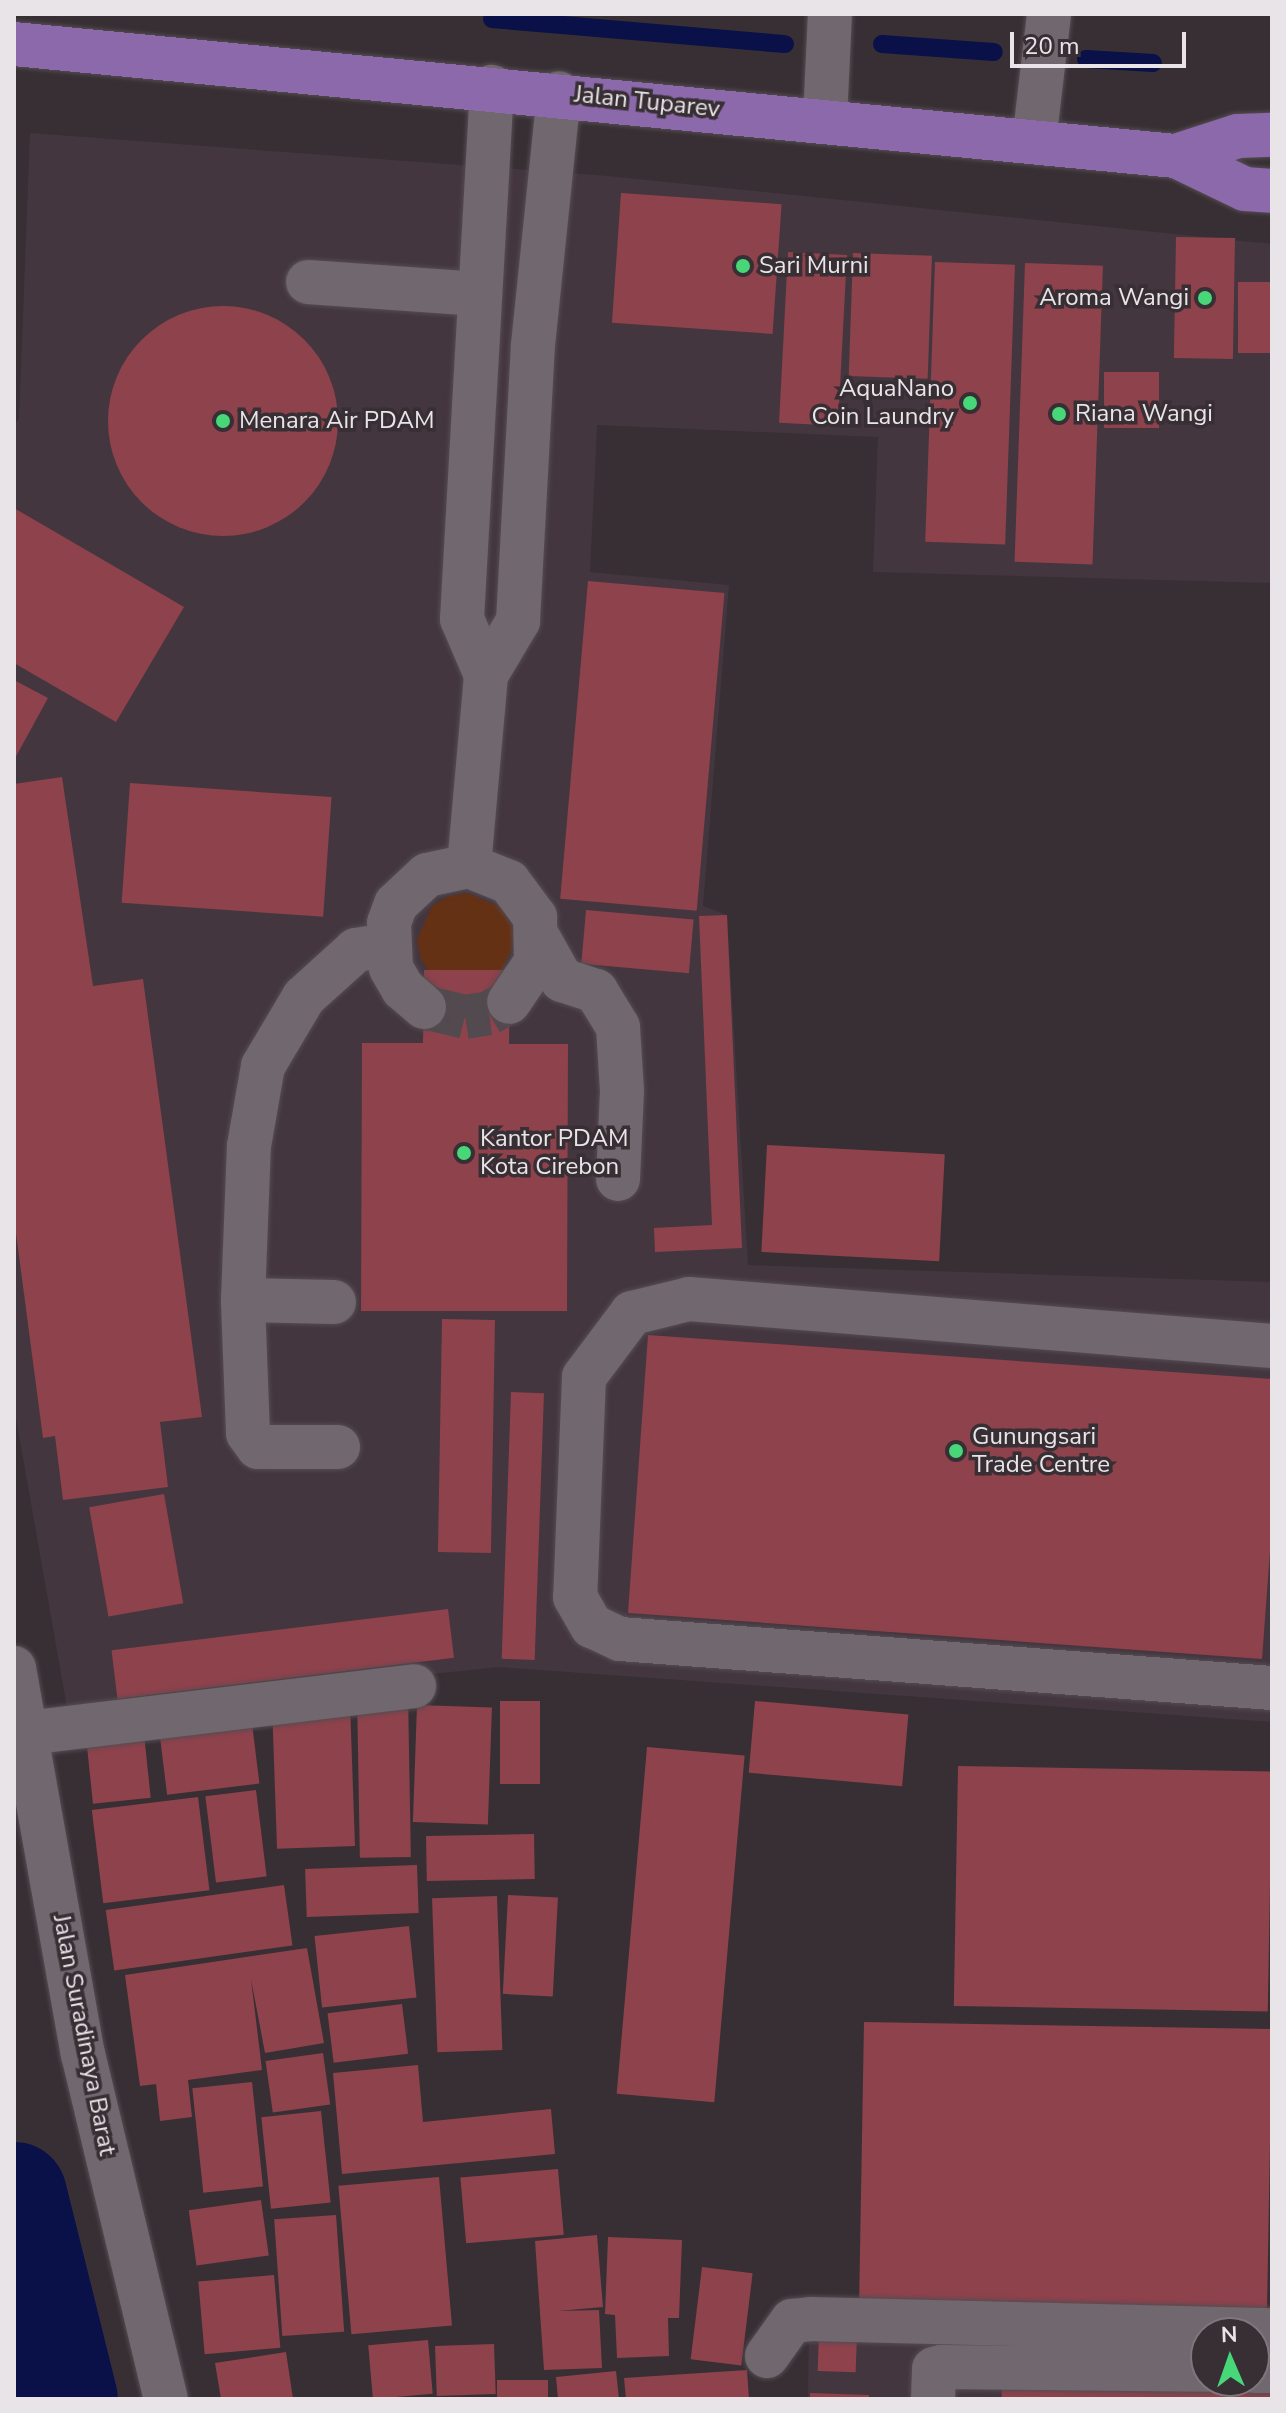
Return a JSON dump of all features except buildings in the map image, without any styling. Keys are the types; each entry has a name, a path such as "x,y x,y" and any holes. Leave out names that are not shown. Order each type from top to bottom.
{"main road":[{"name":"Jalan Tuparev","path":"14,44 559,93 1176,156 1245,189 1272,191"},
{"path":"1176,156 1238,136 1272,135"}],"street":[{"path":"825,119 830,14"},
{"path":"1034,142 1049,14"},
{"path":"486,675 462,619 492,87"},
{"path":"469,866 486,675 518,621 533,345 559,93"},
{"path":"308,282 479,294"},
{"path":"424,1007 403,989 391,968 386,945 396,904 410,887 448,868 469,866 509,882 535,917 539,939 562,980 596,991 618,1027 618,1179"},
{"path":"509,1002 526,984 539,939"},
{"path":"338,1447 258,1447 248,1433 243,1300 249,1146 263,1066 304,997 356,950 386,945"},
{"path":"1272,1346 689,1299 632,1313 584,1377 575,1597 592,1626 620,1639 1272,1688"},
{"path":"243,1300 334,1302"},
{"name":"Jalan Suradinaya Barat","path":"14,1668 83,2054 166,2399"},
{"path":"27,1733 414,1686"},
{"path":"767,2356 792,2321 811,2319 1272,2330"},
{"path":"933,2399 934,2369 941,2367 1190,2370"}],"shaded area":[{"path":"30,133 608,176 1272,244 1272,583 873,572 878,437 597,425 590,572 729,585 703,906 727,915 748,1265 1272,1282 1272,1722 498,1667 68,1713 14,1407 14,425 19,419"},
{"path":"467,893 502,908 511,924 515,942 499,977 431,975 421,959 417,940 432,906 449,896"},
{"path":"809,2328 1190,2337 1190,2397 1272,2399 808,2399"}],"waterway":[{"path":"492,19 785,44"},
{"path":"882,44 994,52"},
{"path":"1086,59 1153,63"},
{"path":"14,2195 65,2399"}],"tunnel":[{"path":"424,1007 465,1017 489,1013 509,1002"}],"place":[{"name":"Sari Murni","path":"743,266"},
{"name":"Aroma Wangi","path":"1205,298"},
{"name":"AquaNano Coin Laundry","path":"970,403"},
{"name":"Riana Wangi","path":"1059,414"},
{"name":"Menara Air PDAM","path":"223,421"},
{"name":"Kantor PDAM Kota Cirebon","path":"464,1153"},
{"name":"Gunungsari Trade Centre","path":"956,1451"}]}
